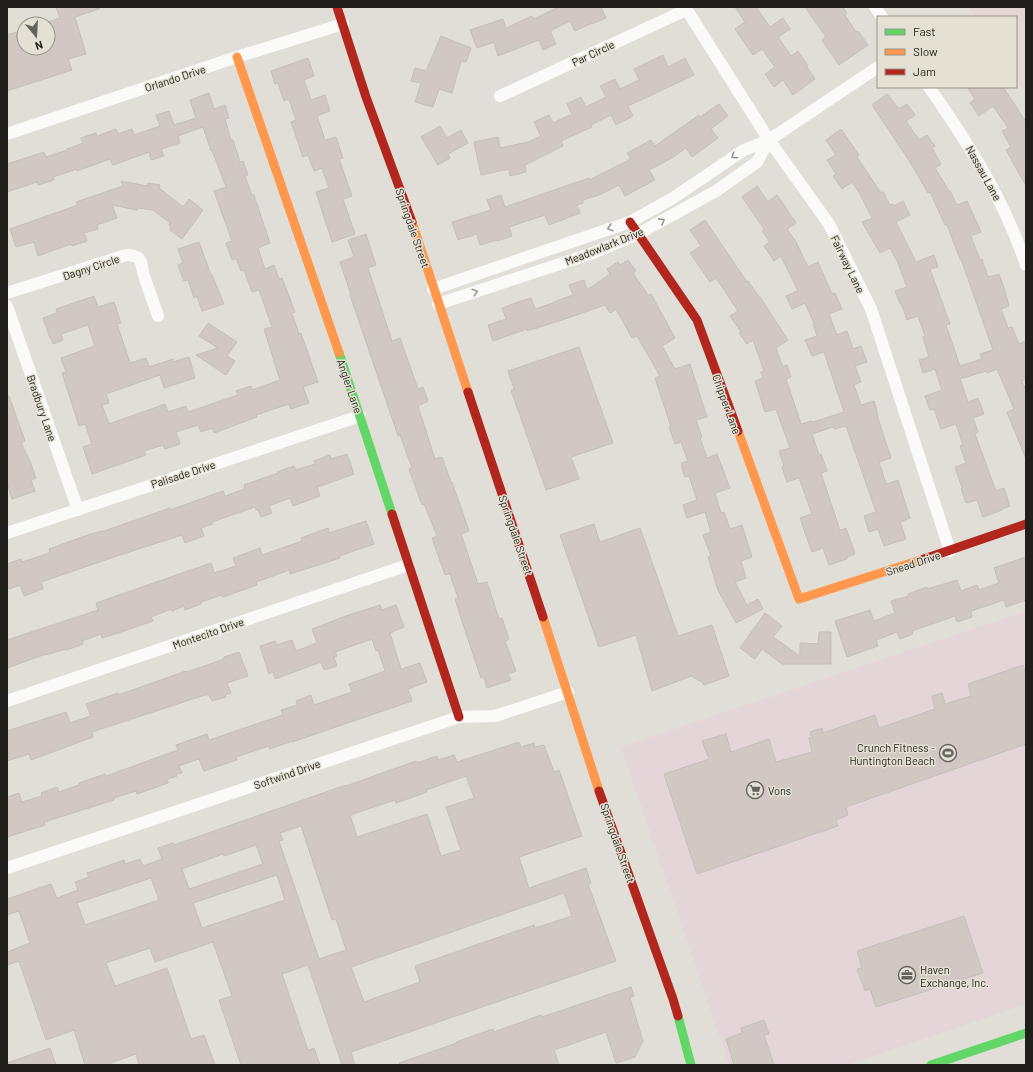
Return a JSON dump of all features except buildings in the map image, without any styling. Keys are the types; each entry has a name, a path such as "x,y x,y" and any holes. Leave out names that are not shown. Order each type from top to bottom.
{"street":[{"name":"Springdale Street","path":"337,7 366,97 410,217 568,692 594,776 673,1000 691,1065"},
{"path":"875,7 881,16"},
{"name":"Par Circle","path":"500,96 685,9"},
{"name":"Fairway Lane","path":"685,9 769,140 829,224 871,308 950,551"},
{"name":"Orlando Drive","path":"7,134 237,57 343,24"},
{"name":"Angler Lane","path":"237,57 360,416 459,717"},
{"name":"Meadowlark Drive","path":"433,289 630,222 673,198 744,150 769,140 877,69"},
{"name":"Nassau Lane","path":"930,88 960,131 984,170 1008,218 1026,265"},
{"name":"Meadowlark Drive","path":"438,304 593,253 638,234 716,191 757,162 769,140"},
{"name":"Chipper Lane","path":"630,222 697,320 798,599"},
{"name":"Dagny Circle","path":"7,293 128,255 139,258 141,262 144,276 158,316"},
{"name":"Bradbury Lane","path":"7,306 78,510"},
{"name":"Palisade Drive","path":"7,533 360,416"},
{"name":"Snead Drive","path":"798,599 950,551 1026,524"},
{"name":"Montecito Drive","path":"7,701 408,565"},
{"name":"Softwind Drive","path":"7,868 459,717 495,716 568,692"},
{"path":"931,1065 1026,1034"}],"shaded area":[{"path":"969,7 1026,7 1026,93 1017,80 1017,16 975,16"},
{"path":"1026,611 1026,1004 847,1065 729,1065 621,747"}],"traffic: fast":[{"path":"339,353 392,514"},
{"path":"678,1016 691,1065"},
{"path":"931,1065 1026,1033"}],"traffic: slow":[{"path":"237,57 339,353"},
{"path":"412,222 468,392"},
{"path":"738,431 799,599 924,559"},
{"path":"543,617 599,791"}],"traffic: jam":[{"path":"337,7 366,97 412,222"},
{"path":"630,222 697,320 738,431"},
{"path":"468,392 543,617"},
{"path":"392,514 459,717"},
{"path":"924,559 1026,524"},
{"path":"599,791 678,1016"}],"place":[{"name":"Crunch Fitness - Huntington Beach","path":"948,753"},
{"name":"Vons","path":"755,790"},
{"name":"Haven Exchange, Inc.","path":"907,975"}]}
